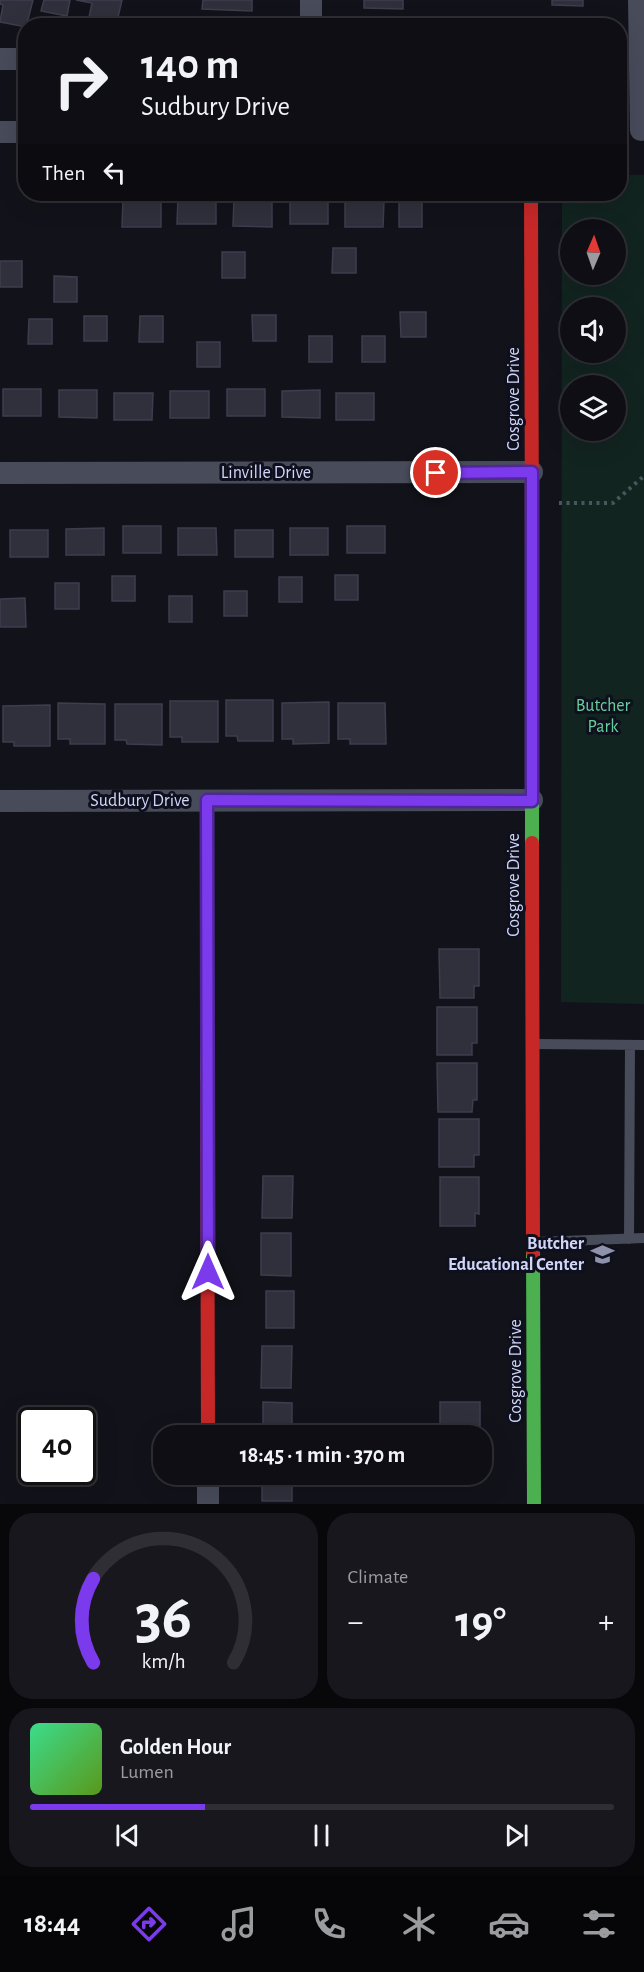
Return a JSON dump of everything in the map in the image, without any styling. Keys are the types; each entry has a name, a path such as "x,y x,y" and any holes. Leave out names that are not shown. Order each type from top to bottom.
{"street":[{"path":"310,0 311,18"},
{"path":"635,130 639,0"},
{"path":"0,59 18,59"},
{"path":"0,132 18,132"},
{"name":"Cosgrove Drive","path":"531,201 534,1504"},
{"name":"Linville Drive","path":"0,473 532,472"},
{"path":"207,800 208,1425"},
{"name":"Sudbury Drive","path":"0,801 532,801"},
{"path":"208,1485 208,1504"}],"lane":[{"path":"532,1044 644,1045"},
{"path":"629,1239 630,1045"},
{"path":"534,1242 644,1238"}],"path":[{"path":"559,503 613,503 644,476"}],"green space":[{"name":"Butcher Park","path":"627,175 644,175 644,1004 561,1002 562,441 626,441 626,375 562,375 562,363 626,363 626,297 562,297 562,285 626,285 626,219 562,219 562,201 627,201"}],"building":[{"path":"0,0 33,0 28,18 18,18 18,25 0,22 3,5 0,4"},
{"path":"44,0 70,0 67,16 41,11"},
{"path":"76,0 122,0 118,18 89,18 92,3"},
{"path":"203,0 252,0 252,11 202,9"},
{"path":"364,0 403,0 403,9 364,8"},
{"path":"552,0 583,0 583,6 552,5"},
{"path":"123,201 161,201 161,227 122,227"},
{"path":"178,201 216,201 216,224 177,224"},
{"path":"234,201 272,201 272,227 233,226"},
{"path":"290,201 328,201 328,224 290,224"},
{"path":"345,201 384,201 383,227 345,227"},
{"path":"399,201 422,201 422,227 399,227"},
{"path":"333,248 356,248 356,273 332,273"},
{"path":"222,252 245,252 245,278 222,278"},
{"path":"0,261 22,261 22,287 0,287"},
{"path":"54,276 77,277 77,302 54,302"},
{"path":"400,312 426,312 426,337 401,337"},
{"path":"252,315 276,315 276,341 253,341"},
{"path":"84,316 107,316 107,341 84,341"},
{"path":"140,316 163,316 163,342 139,342"},
{"path":"29,319 52,319 52,344 28,344"},
{"path":"309,336 332,336 332,362 309,362"},
{"path":"362,336 385,336 385,362 362,362"},
{"path":"197,342 220,342 220,367 197,367"},
{"path":"3,389 41,389 41,416 3,416"},
{"path":"227,389 265,389 265,416 227,416"},
{"path":"59,390 97,390 97,418 59,417"},
{"path":"320,390 320,418 282,417 282,391"},
{"path":"170,391 209,391 209,418 170,418"},
{"path":"114,393 153,393 152,420 114,420"},
{"path":"336,393 374,393 374,420 336,420"},
{"path":"123,526 161,526 161,553 123,553"},
{"path":"347,526 385,526 385,553 347,553"},
{"path":"104,528 104,555 66,555 66,529"},
{"path":"178,528 216,528 217,555 178,555"},
{"path":"290,528 328,528 328,555 290,555"},
{"path":"10,530 48,530 48,557 10,557"},
{"path":"235,530 273,530 273,557 235,557"},
{"path":"335,575 358,575 358,600 335,600"},
{"path":"112,576 135,576 135,601 112,601"},
{"path":"279,577 302,577 302,602 279,602"},
{"path":"55,583 79,583 79,609 55,609"},
{"path":"224,591 247,591 247,616 224,616"},
{"path":"169,596 192,596 192,622 169,622"},
{"path":"25,598 26,627 0,627 0,599"},
{"path":"226,700 273,700 273,741 238,741 237,736 226,736"},
{"path":"170,701 218,701 218,742 182,742 182,737 170,737"},
{"path":"329,702 329,743 293,744 293,739 282,739 282,703"},
{"path":"58,703 105,704 105,744 70,744 70,739 58,739"},
{"path":"338,703 385,703 386,744 350,744 350,739 338,739"},
{"path":"115,704 162,704 162,745 127,744 126,740 115,740"},
{"path":"50,705 50,746 14,746 14,742 3,742 3,706"},
{"path":"439,949 479,949 479,986 474,986 474,998 440,998"},
{"path":"437,1007 477,1007 477,1043 472,1043 472,1055 437,1055"},
{"path":"437,1063 477,1063 477,1100 473,1100 472,1112 438,1112"},
{"path":"439,1119 479,1119 479,1155 474,1155 474,1167 439,1167"},
{"path":"263,1176 293,1176 292,1218 262,1218"},
{"path":"440,1177 479,1177 479,1214 475,1213 475,1226 440,1226"},
{"path":"261,1233 291,1233 291,1276 261,1275"},
{"path":"266,1291 294,1291 294,1328 266,1328"},
{"path":"262,1346 292,1346 291,1388 261,1388"},
{"path":"263,1402 292,1403 292,1425 263,1425"},
{"path":"440,1402 480,1402 480,1425 440,1425"},
{"path":"262,1485 292,1485 292,1501 262,1501"}],"traffic: fast":[{"path":"532,552 532,843"},
{"path":"533,1252 534,1504"}],"traffic: slow":[{"path":"207,800 207,1083"}],"traffic: jam":[{"path":"531,201 532,552"},
{"path":"532,843 533,1252"},
{"path":"207,1083 208,1425"}],"place":[{"name":"Butcher Educational Center","path":"602,1254"}],"route":[{"path":"208,1272 207,800 532,801 532,472 436,473"}]}
